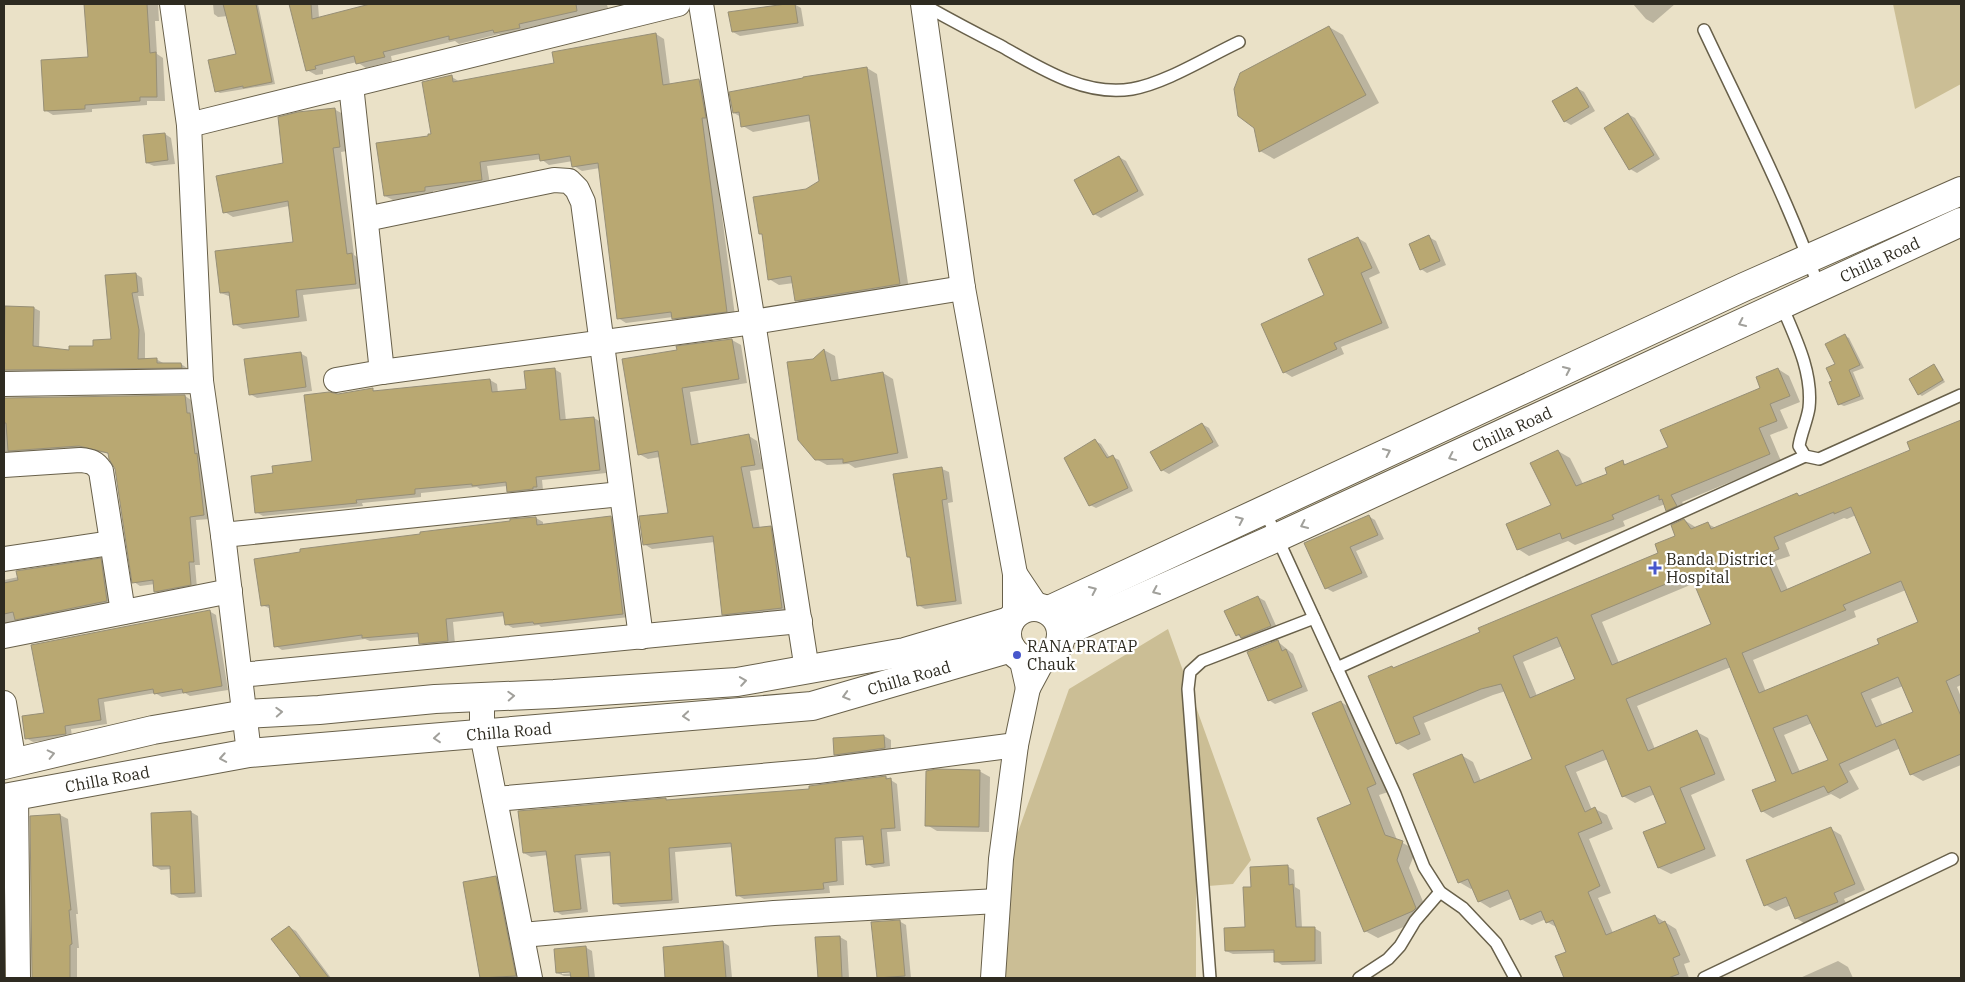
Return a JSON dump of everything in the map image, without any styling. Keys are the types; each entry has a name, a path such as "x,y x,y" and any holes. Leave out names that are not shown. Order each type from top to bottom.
{"main road":[{"path":"1034,617 1060,642 1057,650 1050,656 1025,655 1007,640 1007,630 1034,617 1264,509 1961,191"},
{"name":"Chilla Road","path":"1034,617 1278,538 1961,222"},
{"path":"1538,383 1551,411"},
{"path":"9,764 153,730 246,714 482,697 737,682 905,652 1034,617"},
{"name":"Chilla Road","path":"10,797 249,753 812,706 1025,655"}],"street":[{"path":"172,4 189,125 201,380 246,714 249,753"},
{"path":"189,125 678,4"},
{"path":"701,4 807,670"},
{"path":"923,4 963,288 1015,574 1034,617"},
{"path":"351,85 382,372"},
{"path":"366,219 554,180 569,181 578,190 584,202 641,637"},
{"path":"336,380 382,372 753,322 963,288"},
{"path":"4,384 201,380"},
{"path":"4,465 80,460 91,461 97,464 101,471 123,612"},
{"path":"223,536 621,494"},
{"path":"4,559 111,543"},
{"path":"4,636 230,591"},
{"path":"240,676 417,657 800,621"},
{"path":"993,978 1001,859 1016,745 1028,688 1025,655"},
{"path":"482,697 482,734 530,978"},
{"path":"4,703 9,764"},
{"path":"494,799 818,771 1016,745"},
{"path":"10,797 11,951 18,978"},
{"path":"522,935 774,913 998,901"}],"lane":[{"path":"923,4 1044,70 1084,86 1108,90 1131,89 1157,82 1239,42"},
{"path":"1704,30 1763,155 1809,259 1819,288"},
{"path":"1781,304 1800,349 1808,382 1808,409 1799,446 1806,456"},
{"path":"1337,668 1806,456 1819,459 1961,395"},
{"path":"1264,509 1395,794 1424,867 1440,892 1463,908 1496,943 1515,978"},
{"path":"1210,978 1188,689 1190,672 1202,661 1314,618"},
{"path":"1704,978 1952,859"},
{"path":"1360,978 1388,959 1400,946 1414,921 1440,892"}],"shaded area":[{"path":"1893,4 1961,4 1961,84 1915,109"},
{"path":"1168,629 1251,860 1233,884 1196,887 1196,978 999,978 1004,840 1018,832 1069,689"}],"building":[{"path":"84,4 147,4 150,53 156,52 157,97 140,97 140,101 85,105 85,109 44,111 41,60 88,57"},
{"path":"223,4 256,4 272,82 215,92 208,60 236,54"},
{"path":"289,4 311,4 312,19 370,4 576,4 577,11 519,24 520,28 494,33 493,30 449,40 449,36 383,52 385,57 356,64 354,56 315,66 316,69 306,71"},
{"path":"795,4 798,23 732,32 728,12"},
{"path":"1329,26 1366,95 1259,152 1254,128 1238,116 1234,89 1240,73"},
{"path":"656,33 663,85 699,79 706,118 702,118 727,312 672,319 671,312 617,319 598,163 572,167 570,156 540,161 539,154 480,162 482,180 425,187 425,191 384,196 376,143 431,134 422,82 452,75 453,82 554,63 552,52"},
{"path":"867,67 900,284 795,301 791,276 768,280 762,234 759,234 753,197 806,189 819,181 809,115 741,127 739,112 733,113 729,92 803,77"},
{"path":"1577,87 1589,107 1564,122 1552,101"},
{"path":"335,108 340,147 333,148 347,254 352,253 356,284 296,290 299,317 233,325 229,292 220,293 215,251 293,242 288,201 223,213 216,176 283,163 278,117 298,112"},
{"path":"1628,113 1654,155 1629,170 1604,128"},
{"path":"165,133 168,160 146,163 143,135"},
{"path":"1119,156 1138,191 1093,215 1074,180"},
{"path":"1429,235 1440,261 1420,270 1409,244"},
{"path":"1358,237 1372,268 1361,273 1382,323 1334,343 1337,349 1283,373 1261,324 1324,295 1308,259"},
{"path":"136,273 138,292 132,293 139,330 138,359 157,358 157,363 181,363 182,368 4,370 5,306 34,307 33,346 69,350 69,346 93,346 93,340 111,339 105,275"},
{"path":"1845,334 1860,365 1849,370 1860,396 1838,405 1829,382 1832,381 1826,368 1835,364 1825,344"},
{"path":"732,339 739,379 682,388 691,445 749,434 755,465 741,467 753,528 771,526 782,608 722,615 713,536 643,545 639,516 668,513 658,451 638,455 622,359 677,350 676,346"},
{"path":"824,349 831,381 883,372 898,453 843,463 843,459 815,460 798,440 787,362 813,359"},
{"path":"301,352 306,387 249,395 244,359"},
{"path":"1934,364 1943,380 1918,395 1909,379"},
{"path":"555,368 560,420 594,417 600,470 536,477 537,487 533,487 533,489 507,492 506,482 472,486 472,484 415,489 415,494 356,500 357,503 255,513 251,476 273,473 272,466 312,461 304,395 329,392 338,394 373,388 373,391 490,379 492,392 526,389 524,371"},
{"path":"1778,368 1790,396 1770,404 1777,421 1759,428 1770,454 1671,495 1677,506 1666,511 1662,499 1659,500 1659,495 1612,515 1614,519 1562,539 1560,533 1517,550 1506,524 1551,505 1530,463 1558,450 1576,486 1607,474 1605,468 1623,460 1624,465 1668,447 1660,430 1760,388 1756,377"},
{"path":"185,395 187,413 190,413 195,454 197,453 204,515 190,517 194,562 189,562 191,585 154,592 153,580 132,583 115,469 108,453 79,446 8,451 6,423 4,423 4,398"},
{"path":"1961,420 1961,674 1946,681 1961,716 1961,754 1910,775 1895,739 1839,764 1848,782 1828,793 1824,786 1761,812 1752,790 1776,781 1726,658 1626,699 1648,751 1697,730 1715,774 1680,788 1705,849 1658,868 1643,832 1666,823 1650,786 1622,797 1603,750 1565,766 1585,812 1595,807 1602,823 1578,833 1600,886 1588,892 1606,935 1655,915 1659,924 1665,921 1680,955 1673,958 1679,974 1668,978 1564,978 1555,956 1566,952 1553,920 1546,923 1541,911 1520,920 1508,890 1478,902 1468,879 1458,883 1413,774 1462,754 1474,783 1532,759 1501,684 1481,689 1413,717 1420,734 1396,744 1368,676 1392,666 1393,668 1480,632 1478,628 1658,553 1655,544 1675,536 1671,525 1684,519 1691,529 1708,522 1711,529 1797,493 1799,496 1910,450 1907,442","holes":["1851,507 1871,553 1781,592 1765,555 1779,549 1774,537 1834,512 1834,514","1690,574 1711,624 1612,665 1591,615","1901,581 1918,622 1877,639 1879,644 1759,693 1742,653 1846,610 1843,605","1557,637 1575,679 1530,698 1513,656","1898,677 1913,712 1876,727 1861,693","1807,715 1828,760 1792,774 1773,728"]},
{"path":"1202,423 1213,442 1161,471 1150,452"},
{"path":"1095,439 1107,458 1113,455 1128,488 1089,506 1064,458"},
{"path":"942,467 947,499 942,500 956,601 917,606 910,557 907,557 893,474"},
{"path":"1369,515 1378,535 1350,547 1362,573 1325,589 1304,543"},
{"path":"611,516 623,614 534,624 533,622 505,625 503,612 446,619 448,641 419,644 418,633 362,638 362,635 274,647 269,605 261,606 254,559 300,552 300,549 420,534 420,532 510,521 510,519 536,517 537,525"},
{"path":"101,558 107,601 15,620 13,612 4,614 4,583 18,580 16,571"},
{"path":"1258,596 1271,626 1241,638 1239,634 1236,636 1224,611"},
{"path":"210,610 222,686 183,693 182,689 154,694 153,689 98,699 101,720 65,726 66,734 25,739 22,716 44,713 31,645"},
{"path":"1278,640 1282,651 1286,649 1302,687 1268,701 1247,652"},
{"path":"1341,701 1376,784 1367,788 1385,835 1403,841 1397,860 1416,908 1364,932 1317,818 1351,804 1312,713"},
{"path":"884,735 885,748 834,755 833,738"},
{"path":"936,769 980,770 979,827 925,826 926,771"},
{"path":"886,776 886,779 891,778 895,828 881,829 884,863 866,865 863,836 835,838 837,881 823,883 824,889 736,896 731,843 669,848 672,900 613,904 610,852 575,855 581,909 554,912 546,851 523,853 518,811 666,798 666,800 809,789 809,786"},
{"path":"191,811 195,893 171,894 170,866 153,866 151,813"},
{"path":"60,814 71,910 69,910 72,944 70,945 70,978 32,978 30,816"},
{"path":"1831,827 1855,884 1834,893 1838,902 1795,919 1786,897 1764,906 1746,860"},
{"path":"1288,865 1289,885 1293,884 1296,927 1315,927 1315,961 1274,962 1274,950 1225,951 1224,928 1245,927 1243,887 1251,887 1250,867"},
{"path":"496,876 516,976 480,978 463,882"},
{"path":"900,920 905,976 877,978 871,922"},
{"path":"289,926 329,978 301,978 271,939"},
{"path":"840,936 842,978 818,978 815,937"},
{"path":"723,941 726,978 665,978 663,947"},
{"path":"586,946 589,978 571,978 570,972 556,973 554,949"}],"place":[{"name":"Banda District Hospital","path":"1655,568"},
{"name":"RANA PRATAP Chauk","path":"1017,655"}]}
